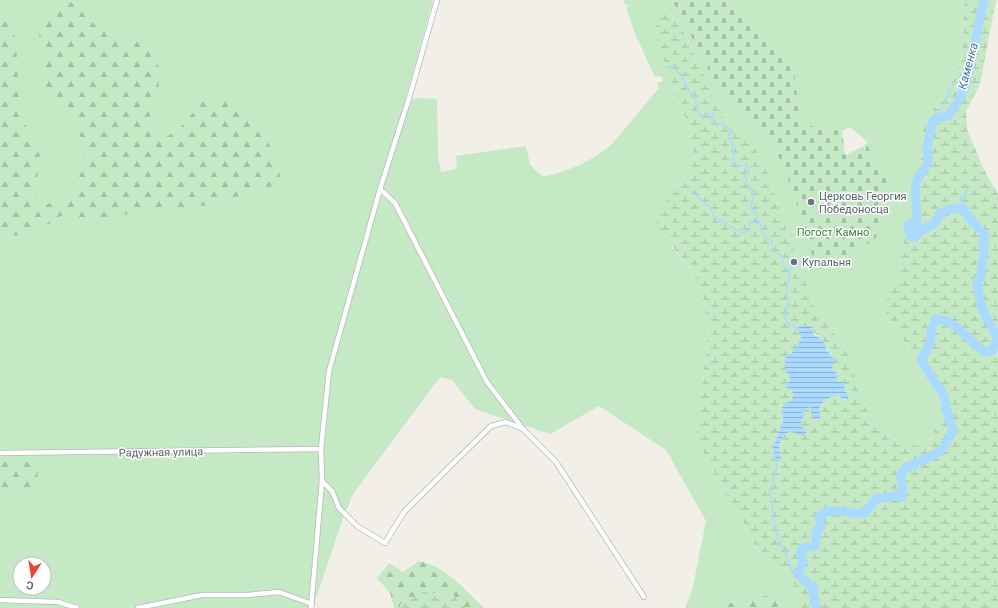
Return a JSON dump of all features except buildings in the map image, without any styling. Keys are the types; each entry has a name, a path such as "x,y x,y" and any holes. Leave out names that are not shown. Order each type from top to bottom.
{"street":[{"path":"138,608 202,595 247,595 279,592 311,606 322,481 321,449 329,371 380,190 410,95 437,0"},
{"path":"380,190 395,203 487,382 523,429 556,462 644,597"},
{"path":"322,481 332,491 339,508 357,526 385,543 404,512 491,426 506,422 523,429"},
{"name":"Радужная улица","path":"0,453 321,449"},
{"path":"0,600 58,602 77,608"}],"green space":[{"path":"0,0 433,0 405,101 420,98 437,99 438,155 441,172 457,169 456,156 526,146 530,165 543,177 579,165 605,150 612,144 659,88 657,83 663,81 661,76 655,77 636,36 626,8 628,7 627,4 625,5 623,0 672,0 722,95 774,147 784,168 810,243 812,256 834,258 852,255 859,247 875,241 889,180 870,153 867,141 850,127 842,131 816,128 800,121 794,69 773,45 724,0 966,0 963,8 964,36 961,60 950,86 934,109 923,129 920,164 913,182 911,209 903,241 897,281 886,300 886,318 912,351 936,390 939,405 938,420 932,437 926,443 919,446 898,441 884,433 869,413 862,400 856,383 853,364 846,348 817,313 787,232 768,173 751,140 723,117 685,34 663,5 656,14 656,37 686,120 695,160 681,183 666,202 670,244 697,278 709,324 696,441 758,550 794,584 800,608 790,608 770,595 706,608 685,608 692,591 706,521 666,450 599,406 550,434 475,409 452,380 440,377 353,494 342,521 314,608 0,608"},
{"name":"Погост Камно","path":"672,0 724,0 773,45 794,69 800,121 816,128 842,131 845,155 865,146 867,141 870,153 889,180 875,241 859,247 852,255 814,261 810,243 784,168 774,147 722,95"},
{"path":"966,0 996,0 980,84 966,111 967,129 983,168 998,194 998,608 800,608 794,584 758,550 696,441 709,324 697,278 656,225 666,202 681,183 695,160 686,120 656,37 656,14 663,5 685,34 723,117 751,140 768,173 787,232 817,313 846,348 853,364 856,383 862,400 869,413 884,433 898,441 919,446 926,443 932,437 938,420 939,405 936,390 912,351 886,318 886,300 897,281 903,241 911,209 913,182 920,164 923,129 934,109 950,86 961,60 964,36 963,8","holes":["807,327 820,338 832,355 832,368 838,375 836,379 837,382 844,381 844,388 848,395 837,395 828,398 822,404 821,415 811,411 810,407 805,409 801,413 806,414 801,421 801,427 789,431 782,437 776,462 774,442 781,429 783,422 782,415 791,403 793,396 785,384 790,381 788,355 794,350 801,338 797,328"]},
{"path":"76,2 99,30 134,40 150,50 158,65 159,84 155,102 149,118 150,135 168,136 183,125 205,97 224,100 240,107 265,133 283,183 208,205 69,221 64,214 36,232 0,238 0,4 12,25 15,39 20,108 29,134 42,159 32,193 46,205 62,198 75,186 82,170 85,152 80,136 72,121 60,108 50,93 40,86 44,68 39,33 44,16 58,4"},
{"path":"0,458 32,463 38,471 37,481 26,491 0,488"},
{"path":"419,561 438,568 446,573 484,608 464,608 464,606 451,593 441,594 423,592 401,603 400,608 394,608 390,593 377,578 389,563 403,572"},
{"path":"423,592 441,594 451,593 464,606 464,608 400,608 401,603"},
{"path":"770,595 790,608 706,608"}],"water":[{"path":"802,325 807,327 812,326 814,335 820,338 825,344 826,349 835,360 832,368 838,375 836,379 837,382 846,382 844,388 848,395 848,400 841,398 839,394 826,399 820,407 821,415 819,420 812,417 810,407 805,409 802,413 806,414 801,421 801,427 807,429 806,433 803,436 797,434 793,430 785,435 782,438 779,450 781,458 776,462 773,447 783,422 782,408 784,404 792,400 793,395 792,391 787,388 785,384 790,381 789,375 785,371 785,359 792,353 801,338 797,328"}],"waterway":[{"name":"Каменка","path":"817,608 814,602 813,588 798,574 803,561 801,553 802,548 815,546 817,531 821,527 819,517 827,511 844,511 855,514 865,513 876,499 897,496 902,497 903,490 901,475 904,469 940,451 946,444 953,430 947,413 943,394 921,360 931,340 931,330 936,319 944,320 958,328 985,352 992,351 997,339 982,309 977,282 981,276 984,248 982,242 985,238 969,218 964,209 962,207 948,210 939,214 935,223 920,231 916,237 911,237 908,226 917,223 915,187 918,177 926,168 928,162 927,145 932,123 935,119 948,116 965,87 984,0"},
{"path":"666,67 674,67 685,81 687,90 695,96 698,112 701,116 709,115 716,124 720,123 732,130 729,139 733,145 733,164 740,166 746,164 749,171 744,176 747,180 747,185 749,185 753,193 751,207 752,211 754,210 756,212 757,222 760,222 763,233 772,241 772,251 783,257 782,265 788,270 789,275 787,290 789,304 785,317 789,325 793,325 798,329"},
{"path":"958,82 961,73"},
{"path":"939,117 953,85 957,81 965,87"},
{"path":"711,119 715,111"},
{"path":"962,207 961,197 965,196 967,189"},
{"path":"691,191 710,207 714,217 717,217 719,221 722,220 736,230 739,230 741,233 750,230 749,224 752,222 760,224"},
{"path":"789,271 794,267 795,263 799,263"},
{"path":"774,453 777,467 770,491 775,526 778,540 784,550 792,571 795,571 798,574"}],"place":[{"name":"Церковь Георгия Победоносца","path":"811,202"},
{"name":"Купальня","path":"794,262"}]}
